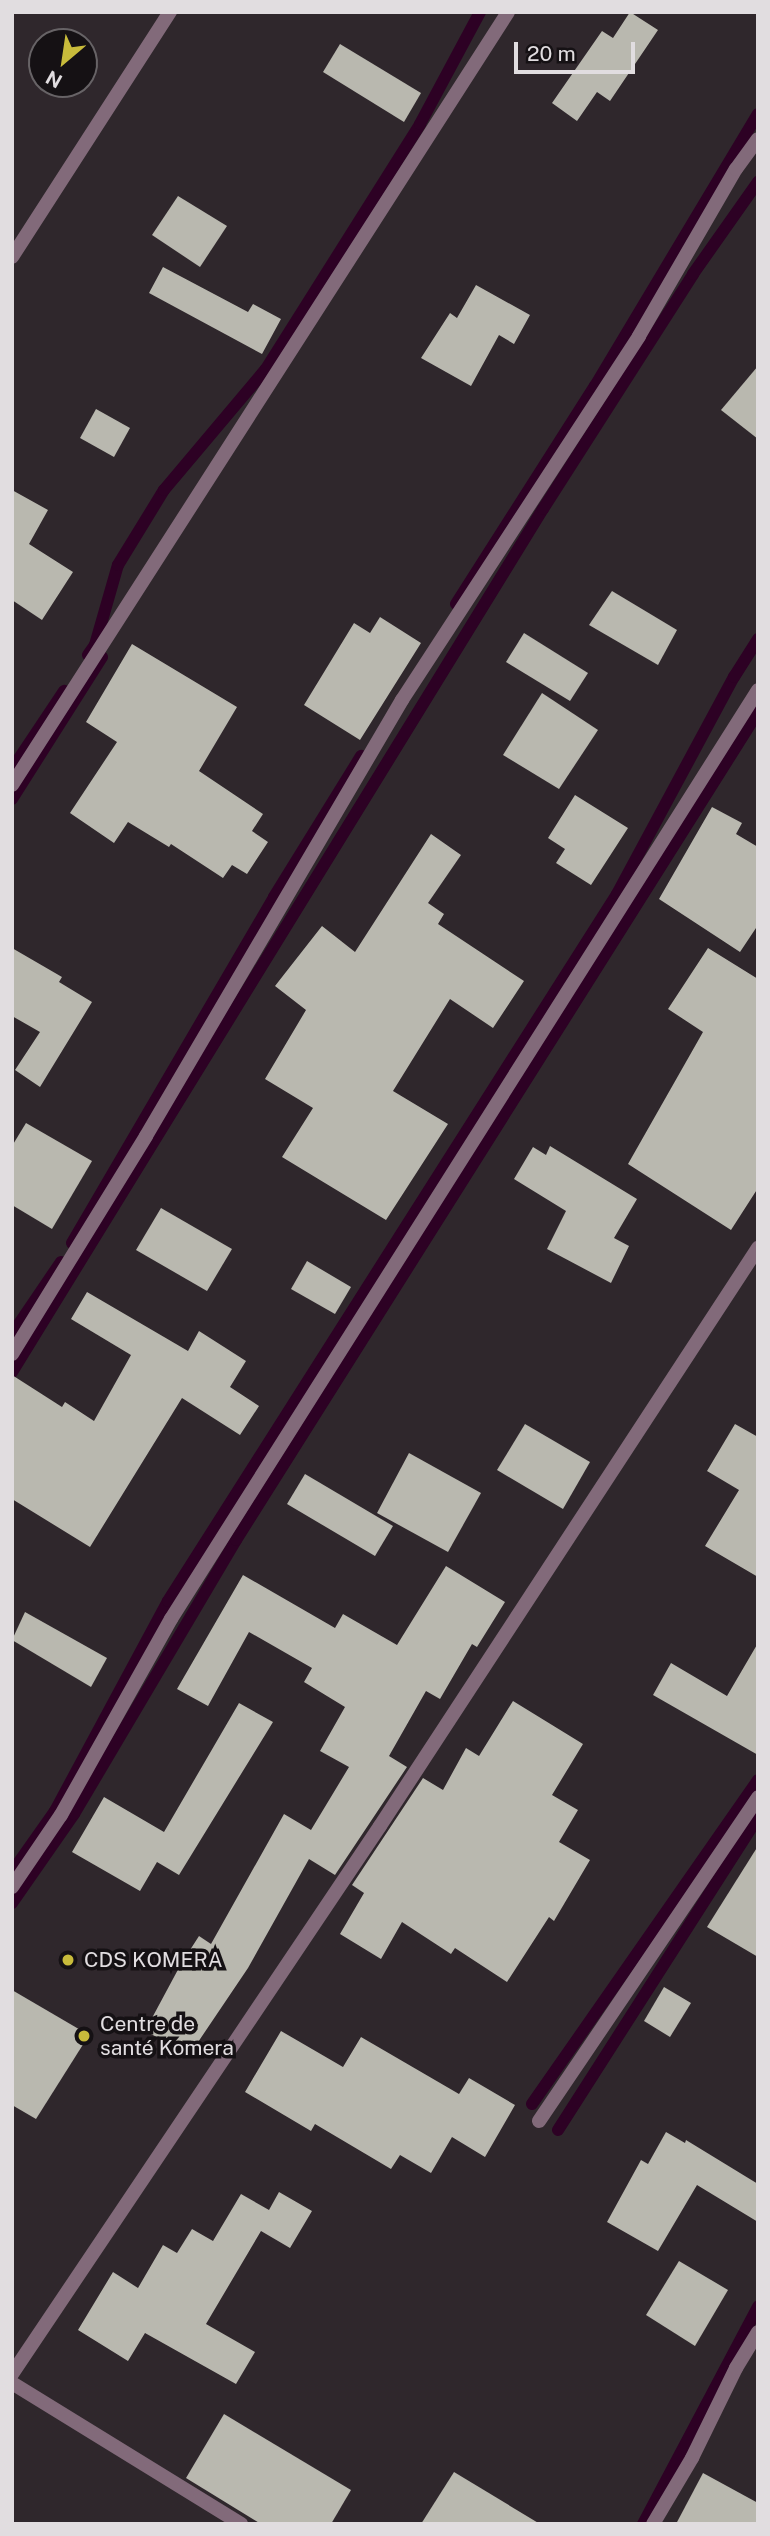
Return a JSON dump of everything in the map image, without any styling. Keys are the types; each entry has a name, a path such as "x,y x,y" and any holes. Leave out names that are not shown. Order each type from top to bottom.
{"street":[{"path":"12,257 170,12"},
{"path":"12,785 508,12"},
{"path":"12,1353 146,1136 402,700 639,336 736,169 758,139"},
{"path":"12,1887 61,1815 171,1619 758,690"},
{"path":"12,2374 380,1826 758,1248"},
{"path":"539,2121 758,1797"},
{"path":"653,2524 692,2458 736,2368 758,2332"},
{"path":"12,2383 242,2524"}],"building":[{"path":"630,12 658,30 610,101 597,92 577,121 552,103 602,31 613,38"},
{"path":"340,44 421,93 404,122 323,72"},
{"path":"178,196 227,226 200,267 152,235"},
{"path":"163,267 248,312 253,304 281,319 262,354 149,293"},
{"path":"476,285 530,315 514,344 499,335 471,386 421,358 450,313 457,318"},
{"path":"758,366 758,439 721,410"},
{"path":"96,409 130,428 114,457 80,438"},
{"path":"12,490 48,510 29,544 73,572 42,620 12,600"},
{"path":"612,591 677,630 658,665 589,625"},
{"path":"380,617 421,643 360,740 304,705 354,623 370,633"},
{"path":"524,633 588,673 570,701 506,662"},
{"path":"132,644 237,707 199,771 263,814 252,831 268,842 247,874 232,865 223,878 171,844 169,847 128,822 114,843 70,813 117,742 86,722"},
{"path":"542,693 598,730 559,789 503,755"},
{"path":"575,795 628,828 591,885 556,863 565,849 548,838"},
{"path":"712,807 742,823 736,834 758,847 758,925 740,952 659,899"},
{"path":"431,834 461,855 428,903 444,914 438,924 524,981 493,1028 450,999 393,1091 448,1124 386,1220 282,1157 313,1108 265,1079 306,1010 275,986 322,926 355,952"},
{"path":"12,948 62,977 59,982 92,1002 40,1087 15,1070 40,1032 12,1016"},
{"path":"708,948 758,979 758,1188 731,1230 628,1164 703,1032 668,1009"},
{"path":"26,1123 92,1161 52,1229 12,1205 12,1146"},
{"path":"550,1146 637,1199 614,1238 629,1246 611,1283 547,1249 566,1211 514,1179 533,1147 546,1155"},
{"path":"161,1208 232,1249 207,1291 136,1250"},
{"path":"307,1261 351,1287 335,1314 291,1289"},
{"path":"87,1292 188,1351 199,1331 246,1361 230,1387 259,1406 240,1435 182,1398 90,1547 12,1499 12,1375 62,1407 65,1402 94,1421 131,1355 71,1319"},
{"path":"525,1424 590,1462 563,1509 497,1470"},
{"path":"735,1424 758,1437 758,1577 705,1546 739,1490 707,1471"},
{"path":"409,1453 481,1493 448,1552 377,1513"},
{"path":"305,1474 393,1526 375,1556 287,1504"},
{"path":"446,1566 505,1602 477,1647 472,1644 440,1699 426,1691 389,1756 407,1767 335,1875 309,1859 248,1968 190,2054 145,2031 199,1936 211,1944 284,1814 311,1830 349,1767 320,1751 345,1707 304,1682 312,1668 249,1632 208,1706 177,1689 243,1575 335,1628 343,1614 397,1645"},
{"path":"25,1612 107,1658 91,1687 12,1640"},
{"path":"758,1643 758,1755 653,1695 671,1663 727,1696"},
{"path":"513,1701 583,1744 552,1795 578,1810 559,1842 590,1860 554,1921 549,1917 507,1982 455,1948 451,1954 402,1922 381,1959 340,1934 364,1893 352,1885 423,1778 443,1790 466,1748 479,1756"},
{"path":"239,1703 273,1722 179,1875 157,1862 140,1891 72,1852 104,1797 164,1832"},
{"path":"758,1846 758,1957 707,1927"},
{"path":"664,1987 691,2003 670,2037 644,2021"},
{"path":"12,1990 89,2035 36,2119 12,2105"},
{"path":"281,2031 343,2067 361,2037 459,2094 469,2078 515,2105 485,2157 452,2137 431,2173 400,2155 391,2169 315,2124 311,2131 245,2092"},
{"path":"666,2132 685,2143 686,2140 758,2184 758,2222 697,2185 658,2251 607,2222 641,2160 648,2164"},
{"path":"279,2192 312,2211 290,2248 261,2231 206,2324 255,2352 236,2384 145,2333 128,2361 78,2330 113,2272 138,2288 163,2245 177,2253 192,2229 213,2241 241,2194 269,2210"},
{"path":"679,2261 728,2290 695,2346 646,2315"},
{"path":"224,2414 351,2490 331,2524 261,2524 186,2478"},
{"path":"454,2472 540,2524 421,2524"},
{"path":"703,2473 758,2503 758,2524 676,2524"}],"waterway":[{"path":"88,655 95,645 118,565 164,490 266,369 420,124 480,12"},
{"path":"456,604 595,386 758,114"},
{"path":"12,1372 543,509 693,274 758,182"},
{"path":"12,1872 55,1811 168,1601 617,894 734,677 758,639"},
{"path":"12,799 102,657"},
{"path":"12,769 64,691"},
{"path":"12,1903 74,1814 236,1540 758,712"},
{"path":"72,1243 274,897 361,756"},
{"path":"12,1334 61,1262"},
{"path":"532,2104 758,1780"},
{"path":"558,2130 758,1817"},
{"path":"643,2524 758,2307"}],"place":[{"name":"CDS KOMERA","path":"68,1960"},
{"name":"Centre de santé Komera","path":"84,2036"}]}
